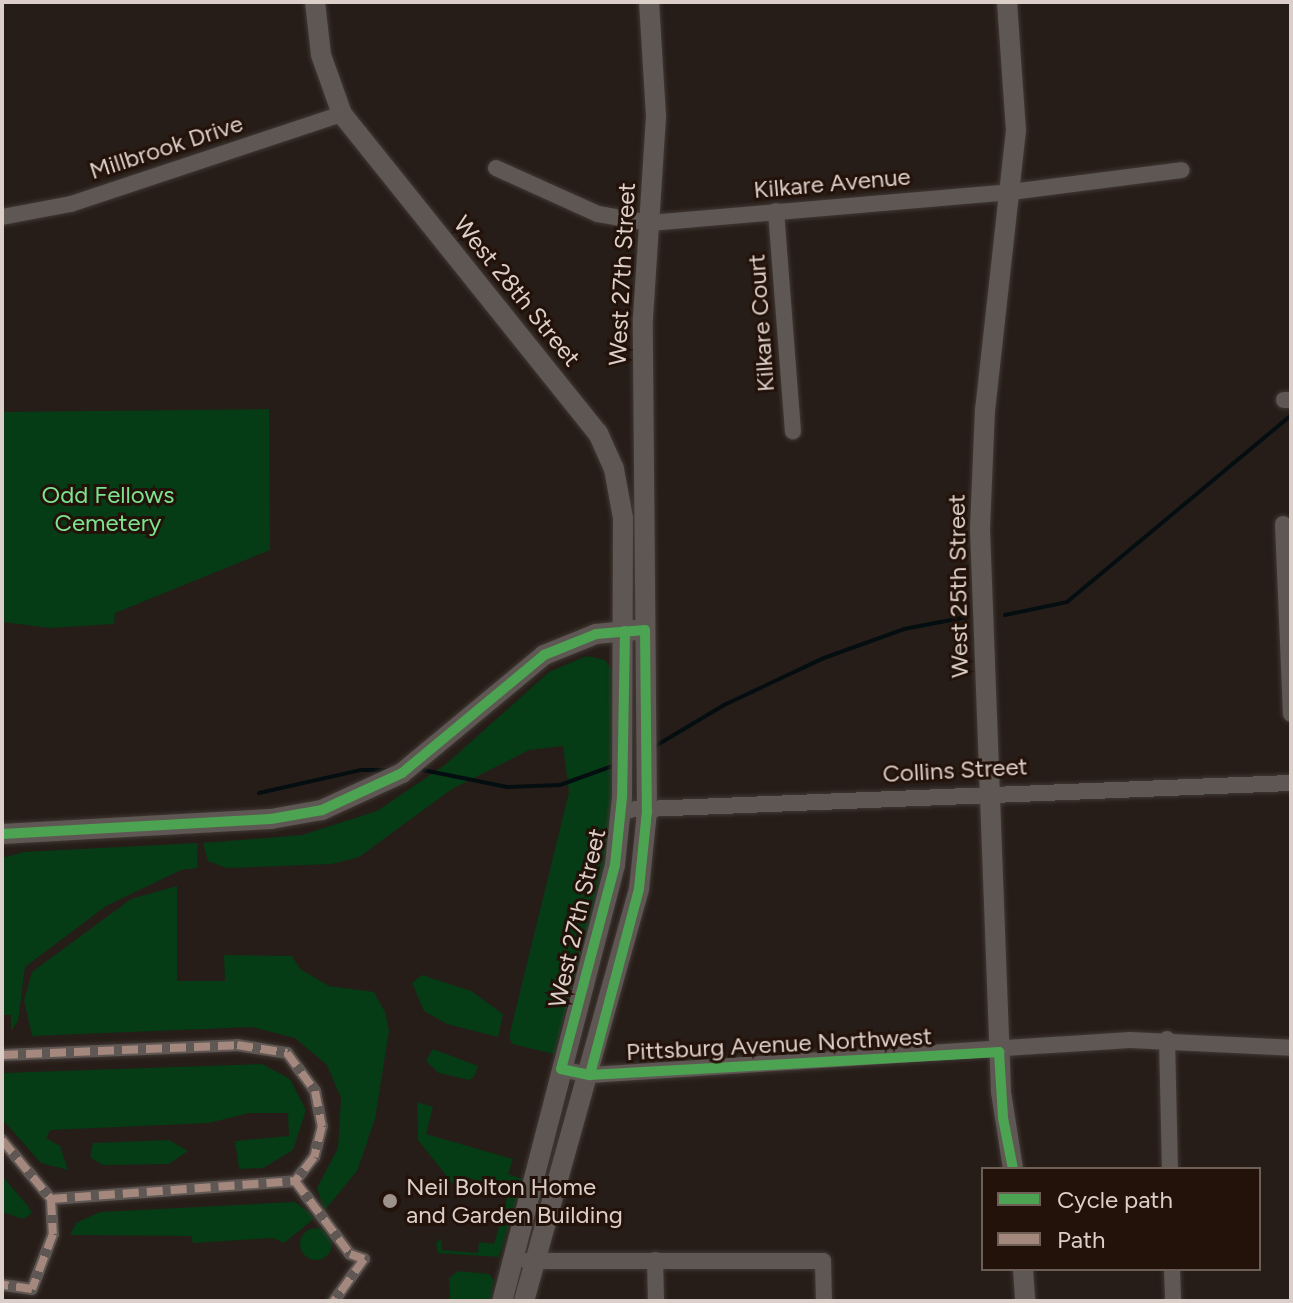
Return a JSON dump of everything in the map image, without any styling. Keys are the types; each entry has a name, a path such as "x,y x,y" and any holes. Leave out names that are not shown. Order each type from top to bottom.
{"street":[{"name":"West 28th Street","path":"315,2 321,55 342,114 598,433 614,469 623,518 635,630"},
{"name":"West 27th Street","path":"502,1301 615,865 635,630 643,318 656,116 649,2"},
{"name":"West 25th Street","path":"1007,2 1016,130 985,409 980,529 993,792 999,1052 1003,1118 1013,1167"},
{"name":"Millbrook Drive","path":"2,217 71,204 342,114"},
{"name":"Kilkare Avenue","path":"496,168 598,214 650,223 1011,192 1182,170"},
{"name":"Kilkare Court","path":"776,211 793,431"},
{"path":"1283,524 1291,714"},
{"name":"West 27th Street","path":"524,1301 590,1075 639,889 647,811 635,630"},
{"path":"2,834 271,819 322,810 402,773 544,655 571,642 635,630"},
{"name":"Collins Street","path":"621,810 993,792 1291,783"},
{"path":"1167,1039 1170,1167"},
{"name":"Pittsburg Avenue Northwest","path":"561,1069 590,1075 999,1052 1167,1039 1291,1048"},
{"path":"2,1055 237,1045 287,1053 315,1091 322,1126 314,1157 295,1181 51,1199"},
{"path":"2,1140 51,1199 53,1234 30,1295 2,1285"},
{"path":"295,1181 350,1254 364,1259 334,1301"},
{"path":"655,1260 656,1301"},
{"path":"513,1261 823,1261 824,1301"},
{"path":"1023,1271 1025,1301"},
{"path":"1172,1271 1173,1301"}],"green space":[{"name":"Odd Fellows Cemetery","path":"269,409 270,550 115,613 114,624 50,628 2,622 2,412"},
{"path":"586,656 605,660 614,673 615,799 608,859 554,1054 512,1044 509,1037 569,792 563,746 529,750 452,789 359,857 332,864 227,868 208,861 203,843 302,835 377,811 445,765 549,672"},
{"path":"198,843 197,868 181,870 106,906 25,967 18,1021 11,1031 11,1015 2,1015 2,858 24,852"},
{"path":"177,886 177,981 225,981 224,955 292,956 300,969 329,986 374,992 385,1012 389,1031 375,1119 357,1171 324,1211 317,1188 338,1148 341,1098 327,1065 295,1038 252,1027 32,1036 24,1000 32,972 131,899"},
{"path":"422,975 471,991 503,1014 498,1037 447,1024 424,1011 412,983"},
{"path":"433,1049 478,1066 475,1075 470,1080 439,1073 426,1061"},
{"path":"262,1064 290,1079 306,1110 293,1150 263,1168 239,1169 235,1141 289,1136 288,1113 249,1113 209,1123 50,1130 46,1138 60,1146 68,1170 41,1163 2,1119 2,1073"},
{"path":"417,1102 433,1107 426,1134 513,1159 508,1174 523,1179 499,1257 438,1253 436,1243 441,1239 442,1250 478,1253 479,1242 494,1244 510,1189 461,1176 453,1184 418,1140"},
{"path":"169,1140 188,1151 169,1164 102,1165 90,1157 93,1143"},
{"path":"2,1176 32,1213 23,1219 2,1212"},
{"path":"295,1202 316,1217 284,1243 273,1238 193,1243 191,1236 70,1235 76,1223 100,1212"},
{"path":"316,1228 327,1233 332,1244 327,1255 316,1260 305,1255 300,1244 305,1233"},
{"path":"458,1271 489,1274 494,1280 490,1301 450,1301 449,1278"}],"waterway":[{"path":"1005,615 1067,602 1289,417"},
{"path":"652,748 724,705 824,658 904,629 967,617"},
{"path":"418,769 507,787 560,785 615,765"},
{"path":"259,793 361,770 389,770"}],"marked path":[{"path":"2,1055 237,1045 287,1053 315,1091 322,1126 314,1157 295,1181"},
{"path":"2,1140 51,1199 53,1234 32,1289 2,1285"},
{"path":"51,1199 295,1181 350,1254 364,1259 334,1301"}],"cycle path":[{"path":"2,834 271,819 322,810 402,773 544,655 596,634 645,630 647,811 639,889 590,1075"},
{"path":"625,631 622,797 615,865 561,1069 590,1075 999,1052 1003,1118 1013,1167"}],"place":[{"name":"Neil Bolton Home and Garden Building","path":"390,1201"}]}
